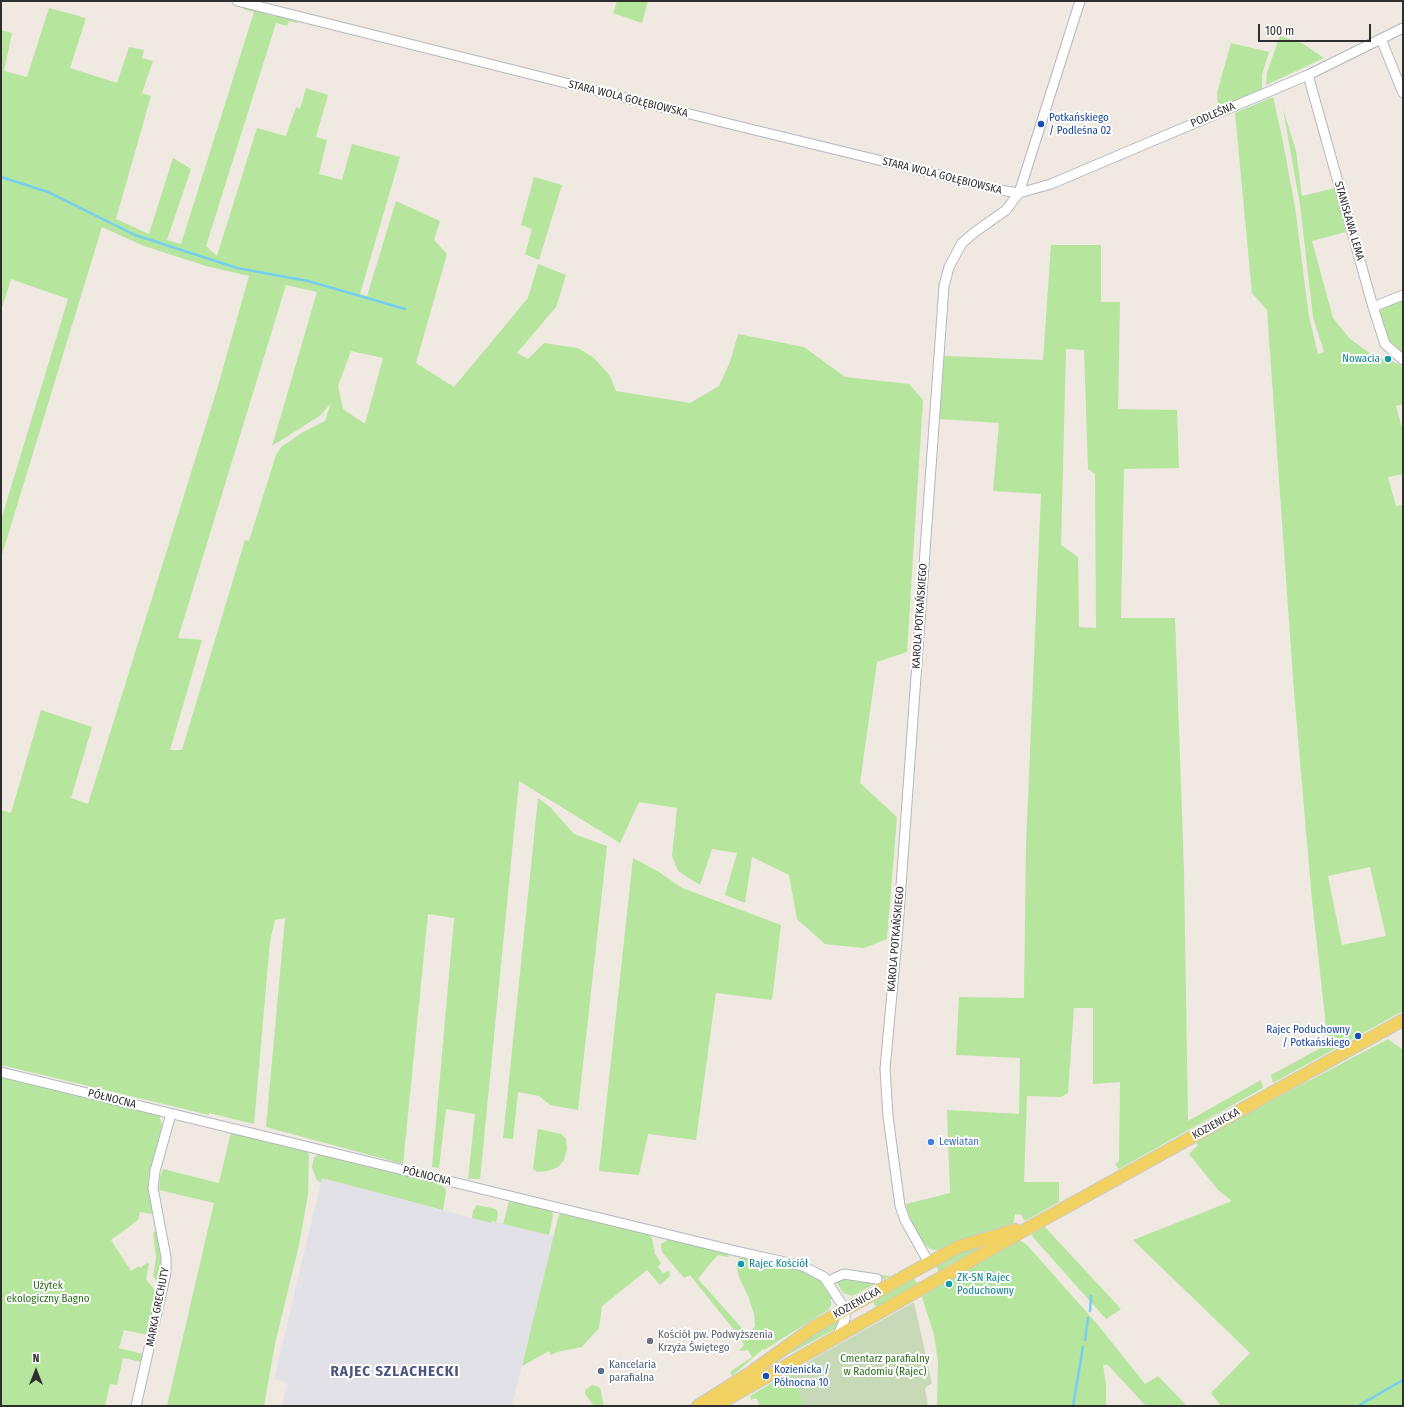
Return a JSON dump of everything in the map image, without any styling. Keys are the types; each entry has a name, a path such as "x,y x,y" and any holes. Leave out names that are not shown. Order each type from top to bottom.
{"main road":[{"name":"KOZIENICKA","path":"931,1273 1030,1227 1403,1020"},
{"name":"KOZIENICKA","path":"715,1406 880,1312 931,1273 958,1247 1030,1227"},
{"name":"KOZIENICKA","path":"698,1406 750,1373 840,1308 870,1296 916,1270"},
{"path":"916,1270 926,1270 931,1273"},
{"path":"870,1296 867,1304 870,1309 880,1312"}],"street":[{"name":"STARA WOLA GOŁĘBIOWSKA","path":"237,1 738,126 1019,193"},
{"name":"KAROLA POTKAŃSKIEGO","path":"931,1273 919,1245 905,1220 900,1206 888,1116 885,1069 898,928 942,298 946,277 957,250 967,238 1011,206 1019,193 1080,1"},
{"name":"PODLEŚNA","path":"1019,193 1051,184 1308,75 1403,28"},
{"path":"1381,39 1403,93"},
{"name":"STANISŁAWA LEMA","path":"1308,75 1373,307 1385,344 1403,360"},
{"path":"1373,307 1403,295"},
{"name":"PÓŁNOCNA","path":"1,1072 803,1266 818,1272 828,1281 840,1308"},
{"name":"MARKA GRECHUTY","path":"136,1406 166,1273 166,1257 154,1197 154,1181 171,1114"},
{"path":"916,1270 921,1255 919,1245"},
{"path":"828,1281 844,1274 877,1279"},
{"path":"838,1335 845,1319 840,1308"}],"shaded area":[{"path":"322,1178 491,1223 492,1221 554,1236 512,1406 282,1406 288,1383 274,1379"}],"green space":[{"path":"617,1 648,1 642,23 613,13"},
{"path":"244,6 273,16 274,14 298,20 297,23 289,21 287,26 276,23 206,246 217,256 257,128 286,136 296,107 300,109 306,88 328,95 316,137 327,140 319,174 342,180 352,144 400,157 360,294 367,296 396,201 440,221 434,240 447,254 416,363 454,387 528,298 538,264 566,275 556,307 517,353 528,359 544,343 578,348 594,358 610,376 616,391 690,403 719,386 730,362 738,334 804,347 845,377 909,384 923,400 907,652 877,662 860,783 897,817 887,939 864,948 825,944 797,919 789,875 752,857 745,903 725,895 737,853 712,849 700,885 678,871 672,856 677,808 639,802 620,843 519,781 480,1179 468,1179 475,1114 446,1109 439,1168 432,1167 454,918 428,914 403,1164 266,1127 285,918 275,920 270,941 254,1124 209,1113 209,1115 1,1065 1,810 11,813 41,710 92,727 71,798 88,804 218,386 249,276 206,266 144,246 102,227 1,558 1,520 68,299 11,279 1,311 1,30 12,33 4,71 27,77 49,8 86,18 70,68 117,83 129,47 144,50 142,58 153,61 142,93 151,96 116,219 149,234 173,158 191,169 167,240 181,244 254,12 243,9","holes":["286,285 317,292 272,446 321,415 331,403 325,421 303,432 281,447 276,455 249,541 245,540 182,750 170,750 202,640 178,638","351,351 383,358 365,424 343,409 338,386"]},
{"path":"1280,36 1302,43 1324,58 1266,85 1267,72"},
{"path":"1231,43 1269,52 1262,75 1262,90 1222,107 1218,103 1217,93"},
{"path":"1273,97 1295,207 1309,317 1318,354 1324,352 1313,317 1300,205 1283,109 1296,151 1302,196 1335,188 1346,232 1312,241 1333,318 1349,338 1376,358 1392,361 1403,367 1403,404 1396,406 1403,432 1403,474 1388,477 1396,506 1403,505 1403,1011 1273,1083 1271,1075 1328,1044 1312,900 1294,692 1267,310 1252,293 1235,113","holes":["1370,867 1386,936 1342,945 1328,876"]},
{"path":"534,177 562,185 539,260 525,254 532,229 521,225"},
{"path":"1051,245 1101,245 1101,302 1120,302 1118,409 1177,410 1179,468 1124,469 1121,618 1175,618 1184,871 1188,1121 1261,1080 1263,1088 1119,1169 1115,1164 1119,1161 1120,1082 1093,1084 1093,1008 1074,1008 1068,1093 1061,1097 1027,1096 1024,1182 1059,1182 1059,1202 1025,1221 1021,1215 1015,1214 1013,1226 933,1250 926,1246 918,1234 907,1211 906,1204 950,1193 947,1110 1019,1114 1020,1058 956,1055 959,997 1024,998 1026,845 1041,494 993,491 999,423 940,419 944,356 1043,360","holes":["1066,349 1084,350 1088,469 1095,474 1096,628 1079,627 1078,557 1061,545"]},
{"path":"1402,301 1403,353 1387,340 1380,312 1383,308"},
{"path":"538,798 551,808 574,834 607,846 578,1110 550,1105 539,1096 518,1092 513,1139 503,1138"},
{"path":"633,858 659,872 682,888 781,925 772,1000 716,993 696,1140 648,1134 639,1175 599,1171"},
{"path":"1388,1039 1403,1050 1403,1406 1221,1406 1211,1393 1250,1353 1133,1240 1232,1201 1218,1190 1189,1154 1198,1145 1195,1141"},
{"name":"Użytek ekologiczny Bagno","path":"1,1075 159,1114 162,1125 148,1179 153,1214 140,1212 138,1220 111,1240 131,1271 139,1266 140,1268 147,1263 149,1264 146,1279 157,1293 148,1335 124,1330 119,1348 143,1354 141,1362 123,1358 117,1385 110,1384 105,1406 1,1406"},
{"path":"538,1129 561,1134 566,1139 567,1149 564,1160 558,1167 548,1171 537,1172 533,1169"},
{"path":"231,1132 307,1151 309,1154 308,1195 299,1245 275,1344 264,1406 167,1406 214,1203 159,1190 160,1177 163,1169 219,1183"},
{"path":"318,1154 439,1183 445,1188 446,1192 443,1210 322,1178 321,1183 316,1179 312,1167 314,1158"},
{"path":"509,1201 552,1210 553,1216 549,1235 503,1224"},
{"path":"477,1205 496,1209 498,1214 496,1222 492,1221 491,1223 472,1218 473,1211"},
{"path":"560,1214 649,1235 652,1238 655,1254 661,1263 658,1267 663,1273 669,1271 670,1276 660,1285 647,1270 602,1306 599,1328 582,1347 557,1352 551,1355 549,1351 522,1366 558,1218"},
{"path":"1044,1226 1121,1309 1106,1319 1105,1318 1031,1235"},
{"path":"157,1231 162,1258 162,1269 159,1284 153,1276 156,1258 153,1233"},
{"path":"669,1239 729,1254 728,1257 718,1255 698,1279 748,1335 755,1326 754,1314 748,1296 739,1277 736,1265 739,1258 745,1257 800,1270 820,1279 833,1298 831,1299 831,1305 828,1310 764,1350 763,1349 732,1376 730,1372 752,1357 748,1350 739,1351 744,1345 738,1335 690,1275 684,1278 662,1252 661,1244"},
{"path":"1017,1239 1026,1244 1098,1325 1145,1384 1158,1376 1187,1406 1146,1406 1108,1365 1103,1365 1106,1384 1106,1406 937,1406 938,1361 934,1335 922,1297"},
{"path":"987,1245 966,1260 961,1259 945,1267 944,1272 939,1275 936,1265 961,1250"},
{"path":"879,1275 890,1276 852,1296 843,1293 836,1281 839,1277 878,1282"},
{"path":"913,1276 918,1286 878,1307 874,1305 874,1301"},
{"name":"Cmentarz parafialny w Radomiu (Rajec)","path":"914,1302 932,1383 925,1388 928,1406 805,1406 790,1372"},
{"path":"843,1315 835,1329 784,1357 782,1355"},
{"path":"790,1372 805,1406 760,1406 756,1398 751,1400 750,1396"},
{"path":"592,1385 600,1388 604,1406 594,1406 585,1394 585,1390"}],"waterway":[{"path":"1,177 48,192 135,235 237,268 308,281 405,309"},
{"path":"1090,1311 1091,1296"},
{"path":"1085,1340 1088,1318"},
{"path":"1073,1406 1083,1347"},
{"path":"1358,1406 1403,1380"}],"place":[{"name":"Potkańskiego / Podleśna 02","path":"1041,124"},
{"name":"Nowacia","path":"1388,359"},
{"name":"Rajec Poduchowny / Potkańskiego","path":"1358,1036"},
{"name":"Lewiatan","path":"931,1142"},
{"name":"Rajec Kościół","path":"741,1264"},
{"name":"ZK-SN Rajec Poduchowny","path":"949,1284"},
{"name":"Kościół pw. Podwyższenia Krzyża Świętego","path":"650,1341"},
{"name":"Kancelaria parafialna","path":"601,1371"},
{"name":"Kozienicka / Północna 10","path":"766,1376"}],"district":[{"name":"RAJEC SZLACHECKI","path":"395,1372"}]}
